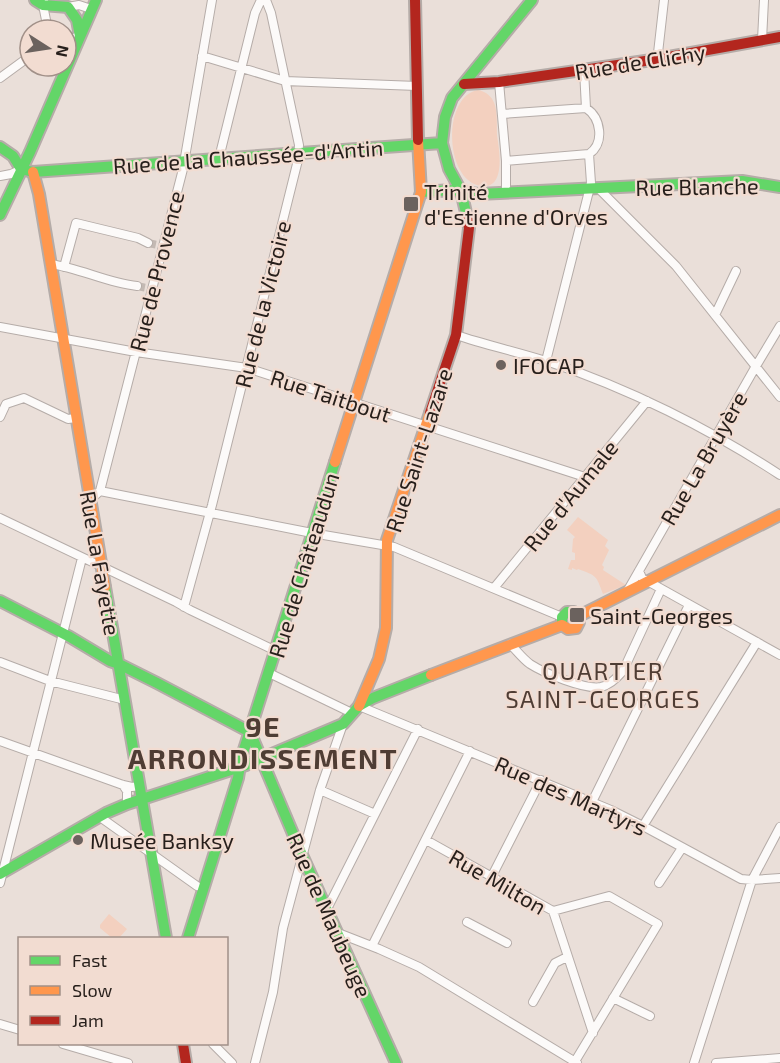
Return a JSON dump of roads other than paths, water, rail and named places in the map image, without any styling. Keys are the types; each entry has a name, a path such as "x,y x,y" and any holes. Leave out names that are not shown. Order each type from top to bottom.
{"main road":[{"path":"415,0 421,192"},
{"path":"442,143 447,109 452,99 532,0"},
{"path":"41,2 68,7 77,20 80,36"},
{"path":"0,215 94,5"},
{"name":"Rue de Clichy","path":"464,84 500,82 659,59 780,37"},
{"name":"Rue de la Chaussée-d'Antin","path":"21,169 33,172 442,143"},
{"name":"Rue Saint-Lazare","path":"356,709 379,659 384,639 387,540 456,335 469,228 461,191 449,169 442,143"},
{"path":"5,150 16,158 21,169"},
{"name":"Rue La Fayette","path":"33,172 38,187 166,937"},
{"name":"Rue Blanche","path":"421,192 453,190 478,194 742,181 780,187"},
{"name":"Rue de Châteaudun","path":"189,937 238,778 241,759 251,737 312,532 421,192"},
{"path":"1,877 100,817 127,804 240,767 263,763 343,724 356,709 374,698 562,621 570,630 576,628 579,616 780,515"},
{"path":"0,601 63,633 251,737"},
{"name":"Rue de Maubeuge","path":"251,737 396,1063"},
{"path":"183,1045 186,1063"}],"street":[{"name":"Rue de Provence","path":"100,490 183,161 212,0"},
{"path":"219,158 255,13 261,0"},
{"name":"Rue de la Victoire","path":"184,607 247,368 299,153 267,0"},
{"path":"659,59 663,0"},
{"path":"762,40 764,0"},
{"path":"41,2 45,18"},
{"path":"68,7 94,5"},
{"path":"202,56 285,81 417,86"},
{"path":"0,78 18,65"},
{"path":"506,161 589,154 596,148 599,133 597,121 586,108 584,70"},
{"path":"500,82 506,192"},
{"path":"502,114 586,108"},
{"path":"589,154 593,188 676,266 780,397"},
{"path":"0,176 21,169"},
{"path":"546,361 593,188"},
{"path":"64,267 76,223 127,235 148,243"},
{"path":"50,264 137,286"},
{"path":"715,315 736,271"},
{"name":"Rue La Bruyère","path":"627,591 780,326"},
{"name":"Rue Taitbout","path":"0,327 136,352 247,368 585,477"},
{"path":"456,335 546,361 647,401 716,436 780,475"},
{"path":"0,417 6,404 24,398 68,419 76,418"},
{"name":"Rue d'Aumale","path":"494,588 647,401"},
{"path":"90,500 100,490 394,547 494,588 562,621"},
{"path":"1,520 276,651"},
{"path":"1,877 82,558"},
{"path":"639,571 642,578 780,655"},
{"path":"510,644 528,662 546,673 589,687 602,687 615,680 622,670 662,589"},
{"path":"592,802 689,605"},
{"path":"643,826 757,642"},
{"path":"0,662 50,681 125,700"},
{"name":"Rue des Martyrs","path":"269,673 356,709 418,729 592,802 643,826 741,879 780,878"},
{"path":"255,1063 273,992 282,932 320,790 343,724"},
{"path":"327,909 418,729"},
{"path":"0,741 123,785 140,786"},
{"path":"372,946 470,751"},
{"path":"492,876 540,780"},
{"path":"123,785 127,791 127,804"},
{"path":"320,790 375,814"},
{"path":"100,817 197,886"},
{"path":"693,1063 752,880 780,827"},
{"name":"Rue Milton","path":"426,840 553,911 593,1033"},
{"path":"659,883 682,848"},
{"path":"338,933 419,967 575,1063 658,924 609,896 553,911"},
{"path":"467,922 507,943"},
{"path":"533,1002 555,963 567,957"},
{"path":"614,998 650,1016"},
{"path":"0,1024 18,1029"},
{"path":"66,1045 128,1063"},
{"path":"214,1045 232,1063"},
{"path":"716,1063 780,1058"}],"tunnel":[{"path":"148,243 158,245"},
{"path":"137,286 147,288"}],"place":[{"name":"Trinité d'Estienne d'Orves","path":"411,204"},
{"name":"IFOCAP","path":"501,365"},
{"name":"Saint-Georges","path":"577,615"},
{"name":"Musée Banksy","path":"78,840"}],"district":[{"name":"QUARTIER SAINT-GEORGES","path":"603,684"},
{"name":"9E ARRONDISSEMENT","path":"263,742"}]}
